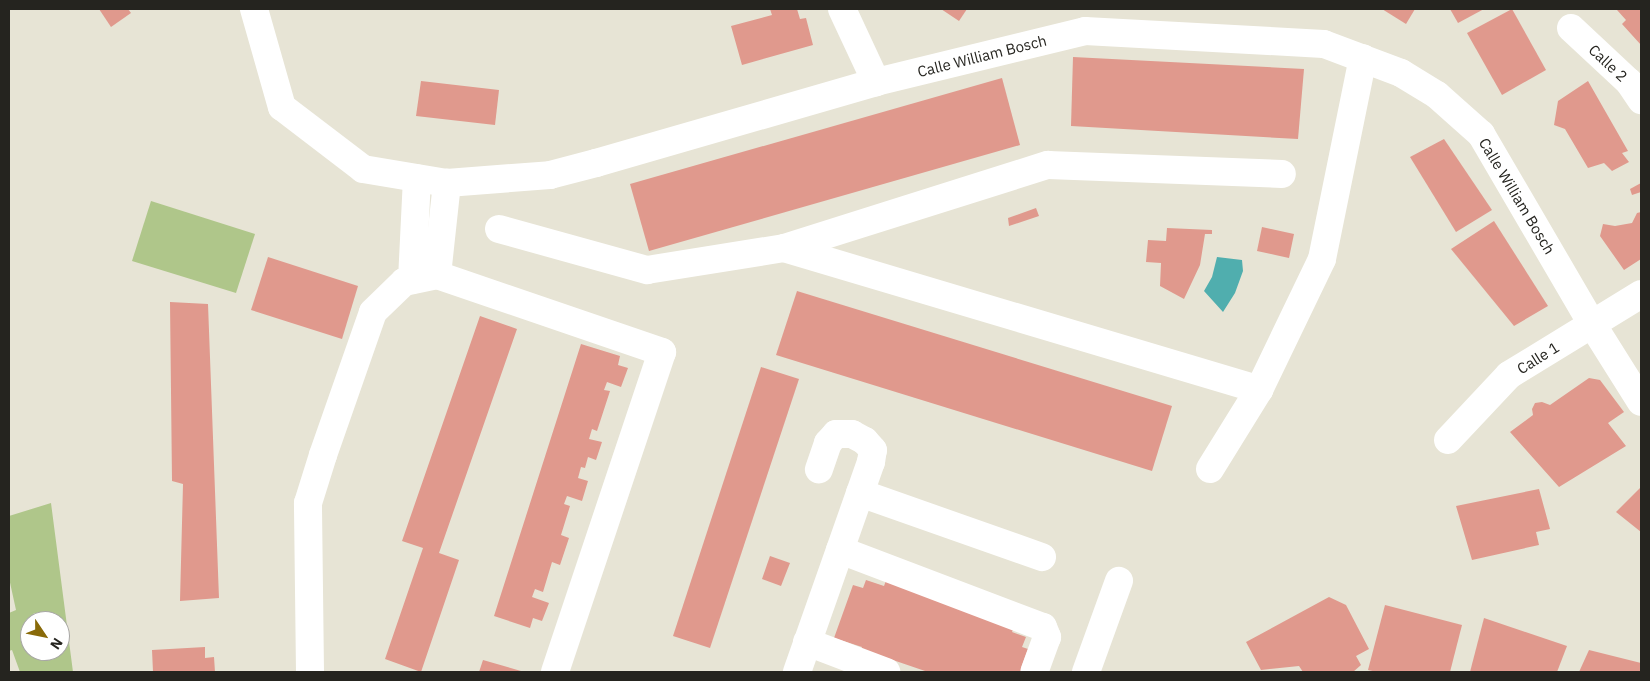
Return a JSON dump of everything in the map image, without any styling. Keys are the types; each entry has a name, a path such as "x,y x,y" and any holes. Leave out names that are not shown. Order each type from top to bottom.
{"street":[{"name":"Calle William Bosch","path":"254,9 282,107 364,169 447,183 550,175 876,82 1085,31 1324,44 1401,74 1437,95 1481,134 1592,324 1641,402"},
{"path":"842,9 876,82"},
{"name":"Calle 2","path":"1571,28 1629,82 1641,100"},
{"path":"1210,469 1259,390 1322,259 1363,58"},
{"path":"499,229 647,270 784,248 1048,165 1282,174"},
{"path":"417,178 425,278"},
{"path":"425,278 447,183"},
{"path":"784,248 1259,390"},
{"path":"310,672 308,503 374,312 404,282 425,278 662,352 556,672"},
{"name":"Calle 1","path":"1448,440 1510,375 1641,294"},
{"path":"797,672 860,493 873,450 866,441 852,434 836,434 828,443 819,470"},
{"path":"860,493 1042,558"},
{"path":"840,550 1043,627 1047,637 1034,672"},
{"path":"1086,672 1120,581"},
{"path":"808,642 886,672"}],"green space":[{"path":"151,201 255,234 236,293 132,261"},
{"path":"51,503 65,611 20,611 20,661 70,661 70,649 73,672 20,672 12,650 9,651 9,613 16,610 9,578 9,516"}],"water":[{"path":"1217,257 1242,260 1243,271 1235,293 1223,312 1204,291 1212,277"}],"building":[{"path":"99,9 128,9 131,13 111,27"},
{"path":"770,9 797,9 800,19 806,18 813,45 742,65 731,26 772,15"},
{"path":"941,9 967,9 959,21"},
{"path":"1382,9 1415,9 1406,24"},
{"path":"1450,9 1484,9 1458,23"},
{"path":"1512,9 1546,70 1502,95 1467,33"},
{"path":"1618,9 1641,9 1641,45 1622,24 1626,20"},
{"path":"1073,57 1304,69 1298,139 1071,126"},
{"path":"1002,78 1020,145 649,251 630,184"},
{"path":"421,81 499,90 495,125 416,116"},
{"path":"1588,81 1628,151 1622,153 1629,162 1612,171 1604,163 1588,168 1565,129 1554,125 1558,101"},
{"path":"1444,139 1492,210 1456,232 1410,157"},
{"path":"1641,183 1641,192 1632,195 1630,189"},
{"path":"1036,208 1039,216 1009,226 1008,218"},
{"path":"1641,212 1641,259 1624,270 1600,236 1603,224 1615,226 1632,223 1637,213"},
{"path":"1494,221 1548,306 1514,326 1451,249"},
{"path":"1262,227 1294,234 1289,258 1257,251"},
{"path":"1167,228 1212,230 1212,234 1205,234 1200,265 1184,299 1160,286 1161,263 1146,262 1148,240 1166,241"},
{"path":"268,257 358,286 342,339 251,310"},
{"path":"797,291 1172,406 1152,471 776,355"},
{"path":"170,302 208,304 219,598 180,601 183,484 172,481"},
{"path":"480,316 517,329 439,553 459,560 421,672 385,659 423,548 402,541"},
{"path":"581,344 620,356 618,365 628,368 621,387 607,382 604,390 610,391 597,431 592,429 589,439 602,442 596,460 588,457 585,468 581,467 578,478 588,481 582,501 567,496 564,504 570,506 561,535 569,538 560,565 552,562 543,592 535,589 532,597 549,603 542,621 533,618 530,628 494,616"},
{"path":"761,367 799,379 710,648 673,636"},
{"path":"1589,378 1600,380 1624,412 1608,423 1626,446 1559,487 1510,432 1533,415 1532,409 1535,403 1542,402 1550,405"},
{"path":"1641,487 1641,532 1616,512"},
{"path":"1539,489 1550,529 1536,532 1539,545 1472,560 1456,506"},
{"path":"770,556 790,563 781,586 762,579"},
{"path":"888,575 1017,620 1012,632 1026,637 1022,647 1028,649 1021,668 1025,670 1024,672 928,672 887,658 859,655 862,647 834,638 853,585 863,588 866,580 884,586"},
{"path":"1329,597 1346,605 1369,649 1356,656 1361,665 1353,672 1303,672 1299,666 1261,670 1246,642"},
{"path":"1385,605 1462,625 1450,672 1377,672 1368,670"},
{"path":"1484,618 1567,646 1557,672 1470,672"},
{"path":"205,647 205,658 214,657 215,672 153,672 152,650"},
{"path":"1589,650 1641,663 1641,672 1579,672"},
{"path":"483,660 521,671 521,672 479,672"}]}
